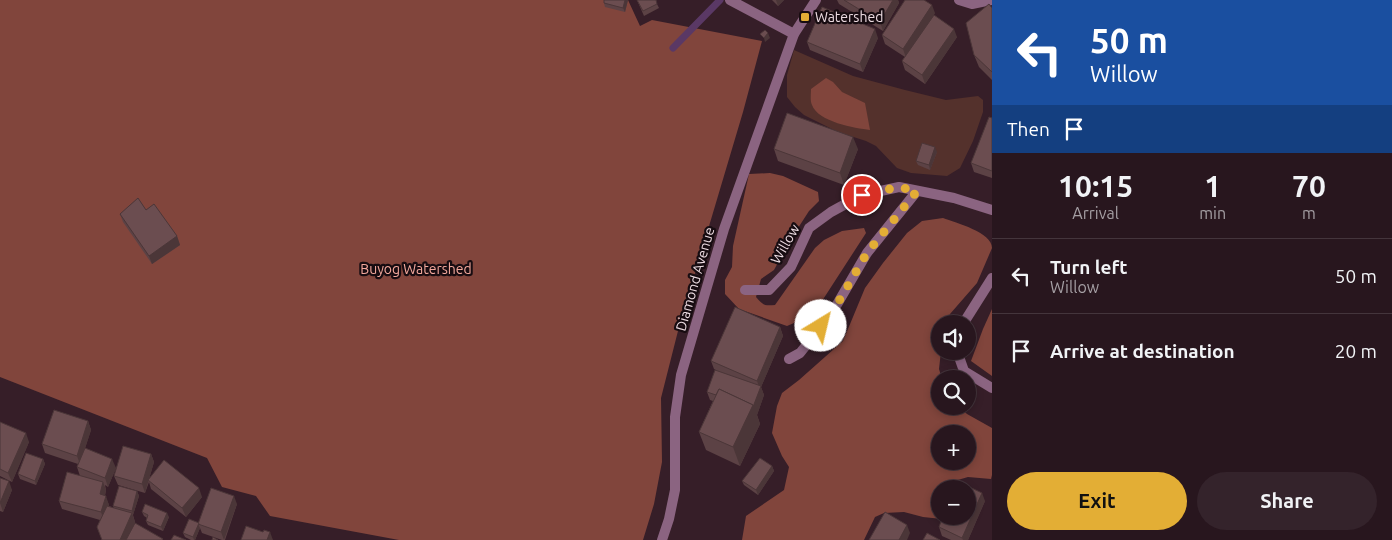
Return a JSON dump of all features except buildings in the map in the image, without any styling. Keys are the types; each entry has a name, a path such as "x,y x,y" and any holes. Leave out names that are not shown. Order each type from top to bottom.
{"street":[{"name":"Diamond Avenue","path":"662,540 670,518 675,490 675,416 681,375 724,228 794,34 816,0"},
{"path":"959,0 972,4 992,0"},
{"path":"734,2 794,34"},
{"name":"Willow","path":"745,290 769,290 791,267 809,228 831,212 862,195 899,187 954,198 992,210"},
{"path":"789,358 800,352 832,313 867,253 917,191"},
{"path":"969,315 992,278"},
{"path":"960,360 964,372 992,388"}],"shaded area":[{"path":"794,50 853,76 905,90 946,100 978,96 983,100 983,112 973,141 960,168 947,176 911,173 897,168 876,146 838,132 804,115 787,97 787,75"}],"green space":[{"name":"Buyog Watershed","path":"0,0 628,0 640,26 652,20 762,41 743,112 679,327 661,398 662,462 654,504 643,540 399,540 270,516 256,496 222,487 207,458 0,377"},
{"path":"826,78 833,82 842,92 865,103 870,130 855,128 829,120 816,111 811,103 811,89"},
{"path":"770,173 783,176 818,192 819,201 809,211 774,270 761,279 756,297 762,303 775,305 815,248 824,240 842,231 864,228 866,233 822,301 806,316 787,326 739,309 725,294 725,280 732,267 733,246 749,174"},
{"path":"943,218 980,233 990,242 992,248 977,283 950,315 931,315 931,360 940,360 939,370 931,370 931,415 969,415 992,428 991,479 968,477 958,480 931,480 931,518 904,512 884,513 875,517 864,540 742,540 746,516 784,490 789,467 772,433 777,406 782,393 843,341 865,288 907,233 922,221"},
{"path":"992,309 992,376 971,361 976,360 976,348"}],"waterway":[{"path":"673,48 720,0"}],"place":[{"name":"Watershed","path":"805,17"}],"route":[{"path":"821,326 832,313 867,253 917,191 899,187 862,195"}]}
